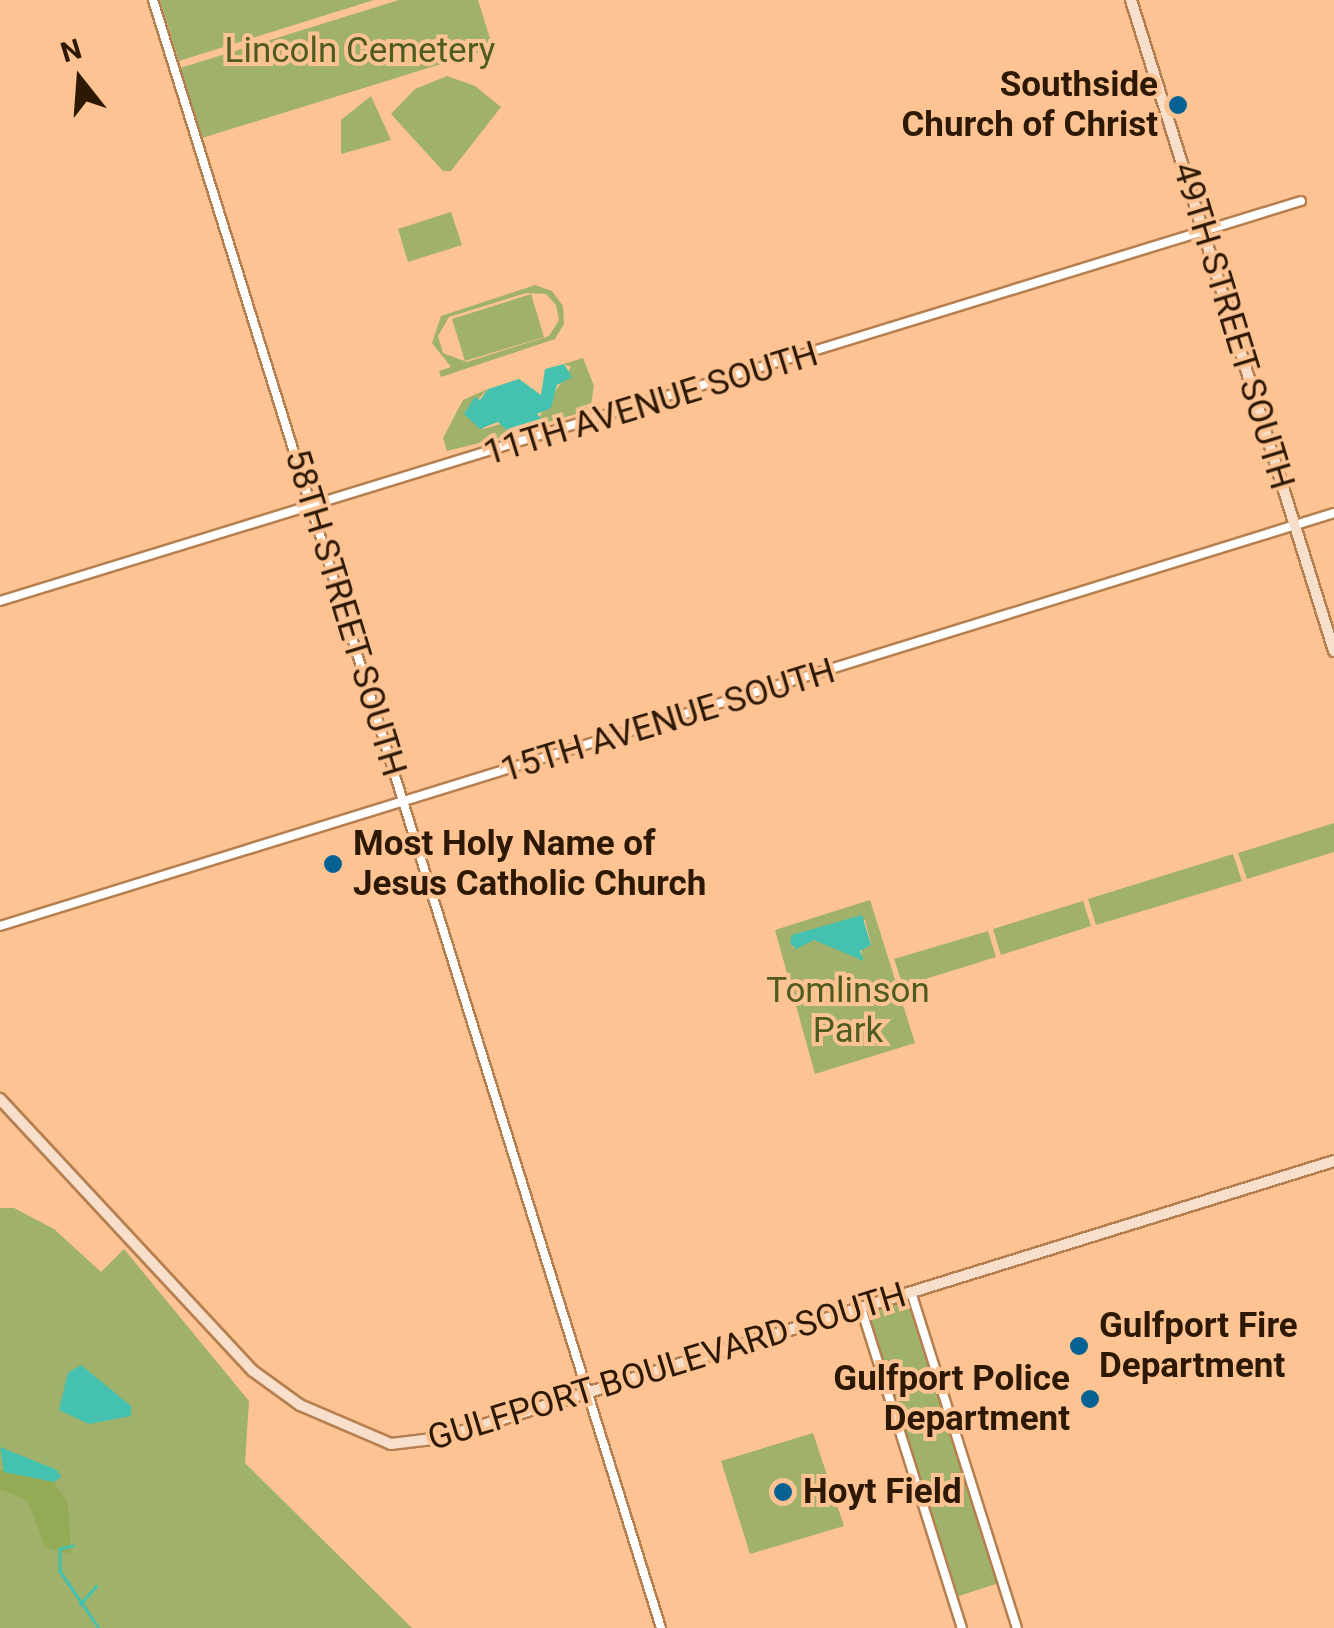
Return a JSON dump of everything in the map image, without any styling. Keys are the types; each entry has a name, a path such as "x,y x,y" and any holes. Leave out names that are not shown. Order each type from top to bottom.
{"main road":[{"name":"49TH STREET SOUTH","path":"1131,0 1334,651"},
{"name":"GULFPORT BOULEVARD SOUTH","path":"0,1098 240,1358 334,1424 376,1442 423,1443 1334,1162"}],"street":[{"name":"58TH STREET SOUTH","path":"153,0 661,1628"},
{"name":"11TH AVENUE SOUTH","path":"0,601 1300,201"},
{"name":"15TH AVENUE SOUTH","path":"0,926 1334,513"},
{"path":"911,1292 1017,1628"},
{"path":"861,1308 962,1628"}],"green space":[{"path":"160,0 374,0 179,61"},
{"name":"Lincoln Cemetery","path":"399,0 478,0 493,48 202,138 180,68"},
{"path":"447,76 475,86 501,107 451,171 443,171 391,114 415,89"},
{"path":"371,96 391,140 341,154 341,120"},
{"path":"451,212 462,245 408,262 398,229"},
{"path":"535,285 552,291 563,306 564,324 555,339 441,377 439,371 451,367 432,343 441,316","holes":["526,293 546,294 556,305 559,320 549,336 467,362 443,353 438,336 449,317"]},
{"path":"531,294 544,337 465,361 452,319"},
{"path":"583,358 594,386 590,410 545,423 538,419 571,367 564,364"},
{"path":"488,389 465,413 484,429 503,423 512,435 447,451 443,438 463,400"},
{"path":"1334,823 1334,852 1247,879 1238,853"},
{"path":"1233,854 1242,881 1096,925 1088,899"},
{"name":"Tomlinson Park","path":"870,900 915,1043 815,1074 775,930","holes":["865,920 871,944 862,947 861,957 815,940 792,948 802,933"]},
{"path":"1083,901 1091,926 1001,955 993,929"},
{"path":"988,931 996,957 903,986 894,959"},
{"path":"0,1208 14,1208 54,1229 101,1272 124,1249 249,1401 245,1463 412,1628 0,1628"},
{"path":"910,1298 999,1583 956,1597 866,1311"},
{"name":"Hoyt Field","path":"813,1433 844,1526 750,1554 721,1461"},
{"path":"0,1470 54,1482 68,1503 71,1554 45,1547 28,1501 0,1489"}],"water":[{"path":"564,364 572,377 557,385 551,408 537,414 545,423 512,435 498,422 480,429 464,414 475,397 480,400 488,389 519,379 541,395 545,369"},
{"path":"862,915 871,945 860,951 864,961 814,940 796,949 790,943 792,935"},
{"path":"81,1365 131,1406 131,1416 89,1424 59,1410 68,1373"},
{"path":"0,1447 57,1470 61,1477 54,1482 4,1472"}],"waterway":[{"path":"73,1546 60,1549 60,1571 99,1628"},
{"path":"80,1604 96,1586"}],"place":[{"name":"Southside Church of Christ","path":"1178,105"},
{"name":"Most Holy Name of Jesus Catholic Church","path":"333,864"},
{"name":"Gulfport Fire Department","path":"1079,1346"},
{"name":"Gulfport Police Department","path":"1090,1399"},
{"name":"Hoyt Field","path":"783,1492"}]}
